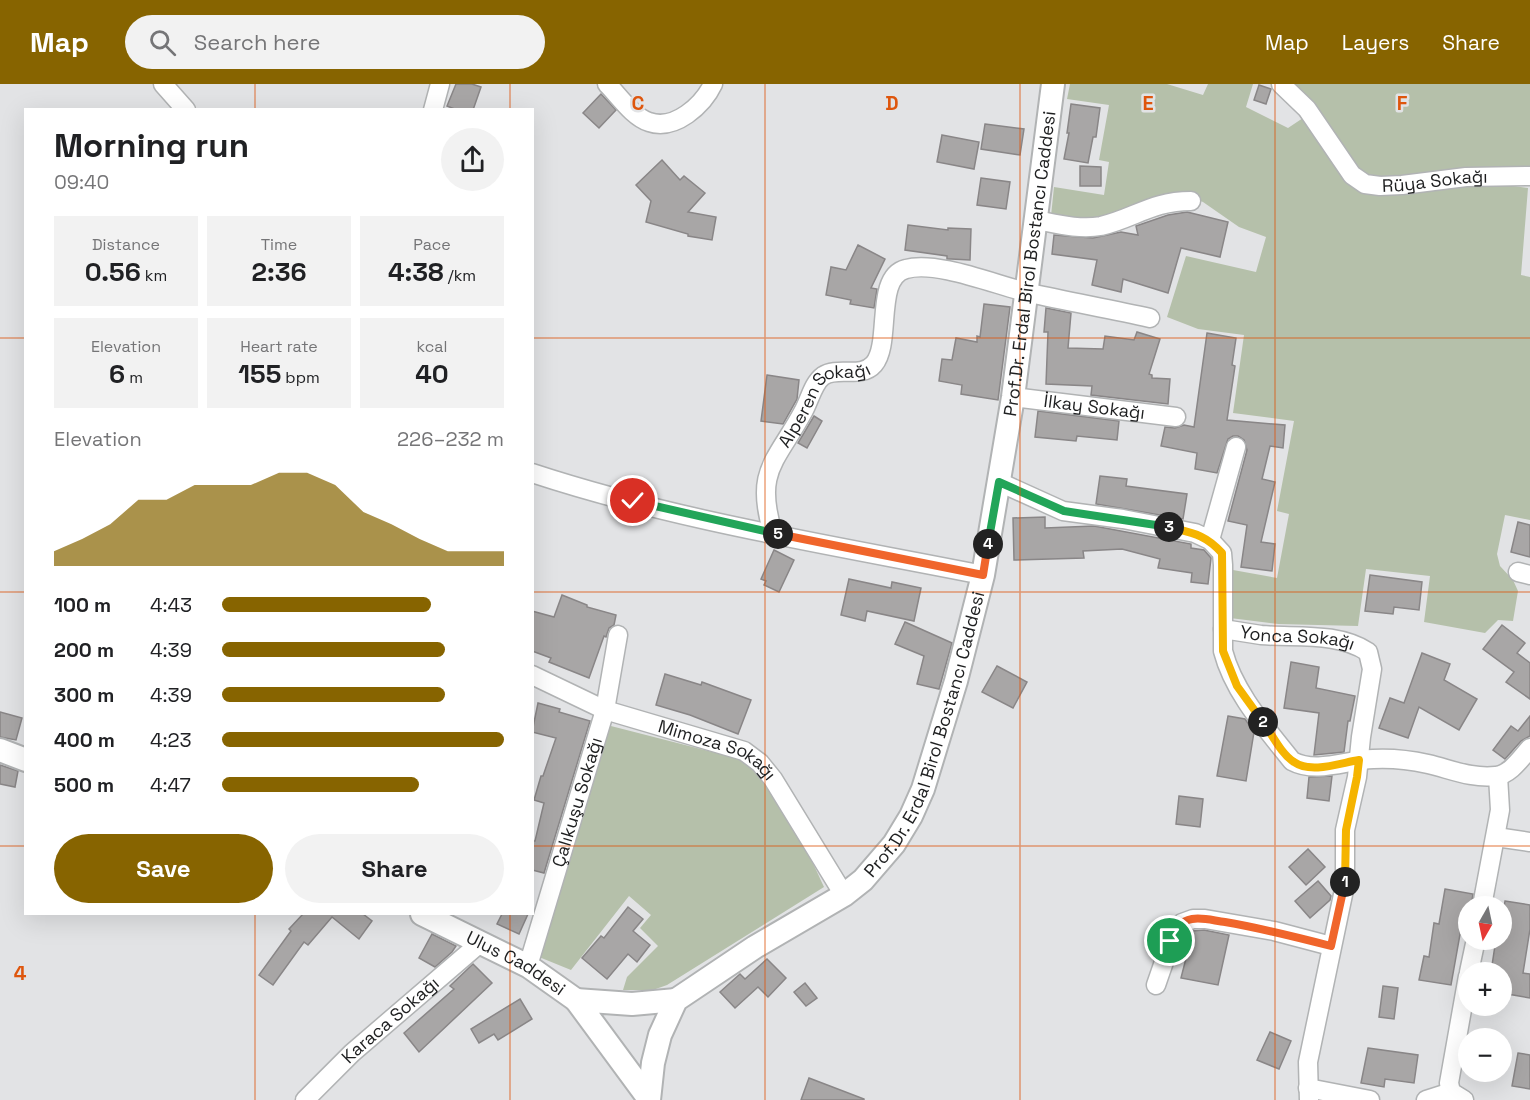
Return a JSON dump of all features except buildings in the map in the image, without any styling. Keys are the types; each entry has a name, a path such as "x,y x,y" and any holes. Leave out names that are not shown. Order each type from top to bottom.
{"street":[{"path":"163,84 184,108"},
{"path":"434,108 440,84"},
{"path":"607,84 644,119 660,124 673,121 691,112 713,84"},
{"name":"Prof.Dr. Erdal Birol Bostancı Caddesi","path":"676,1000 754,947 844,895 863,880 894,844 911,816 923,789 939,739 983,575 1028,293 1053,84"},
{"name":"Rüya Sokağı","path":"1281,84 1307,110 1352,175 1365,184 1402,185 1466,177 1530,176"},
{"path":"1036,220 1067,226 1093,227 1114,222 1157,204 1191,201"},
{"name":"Alperen Sokağı","path":"773,533 766,513 765,491 772,463 823,376 869,369 876,362 889,286 898,273 905,269 932,268 1028,293"},
{"path":"1028,293 1150,318"},
{"name":"İlkay Sokağı","path":"1013,398 1176,417"},
{"path":"999,482 1064,511 1164,526 1195,533 1210,540 1236,447"},
{"path":"534,474 633,501 773,533 983,575"},
{"name":"Yonca Sokağı","path":"1210,540 1222,553 1223,651 1237,686 1292,761 1301,766 1313,766 1359,760 1406,760 1429,764 1453,772 1485,777 1498,776"},
{"name":"Yonca Sokağı","path":"1224,629 1262,635 1334,640 1356,644 1368,652 1372,669 1360,737 1357,777 1346,830 1345,885 1308,1062 1309,1094 1370,1100"},
{"name":"Çalıkuşu Sokağı","path":"528,966 605,710 618,635"},
{"name":"Mimoza Sokağı","path":"534,676 605,710 744,751 760,763 773,779 844,895"},
{"path":"1484,896 1500,810 1498,776 1507,772 1530,748"},
{"path":"0,750 24,759"},
{"path":"1496,837 1530,842"},
{"name":"Ulus Caddesi","path":"424,915 479,944 528,966 576,1000 650,1100"},
{"path":"1156,985 1175,930 1182,923 1192,919 1205,919 1274,931 1331,946"},
{"name":"Karaca Sokağı","path":"305,1100 360,1046 479,944"},
{"name":"Ulus Caddesi","path":"576,1000 632,1004 676,1000"},
{"path":"650,1100 653,1063 660,1035 676,1000"},
{"path":"1426,1100 1457,1096 1449,1083 1461,1016"}],"green space":[{"path":"1070,84 1167,84 1203,95 1208,84 1253,84 1246,107 1288,128 1303,118 1342,177 1357,190 1374,193 1470,185 1528,188 1521,275 1530,277 1530,520 1505,515 1497,554 1500,566 1513,580 1518,591 1513,621 1498,620 1485,633 1424,622 1430,576 1366,569 1358,626 1278,624 1230,618 1233,570 1277,578 1289,514 1277,511 1294,421 1233,413 1244,335 1198,329 1167,317 1186,256 1256,272 1266,237 1239,227 1203,202 1188,196 1089,220 1051,216 1054,187 1104,195 1109,162 1099,160 1109,105 1067,99"},
{"path":"1291,84 1530,84 1530,167 1373,179 1356,167"},
{"path":"607,725 732,757 749,765 781,804 824,887 667,985 653,990 623,990 627,977 658,946 640,928 651,915 629,896 571,970 539,957"}],"route":[{"path":"633,501 708,520 983,575 999,482 1064,511 1164,526 1195,533 1210,540 1222,553 1223,651 1237,686 1292,761 1301,766 1324,766 1359,760 1346,830 1345,885 1331,946 1274,931 1205,919 1192,919 1182,923 1175,930 1170,941"}]}
